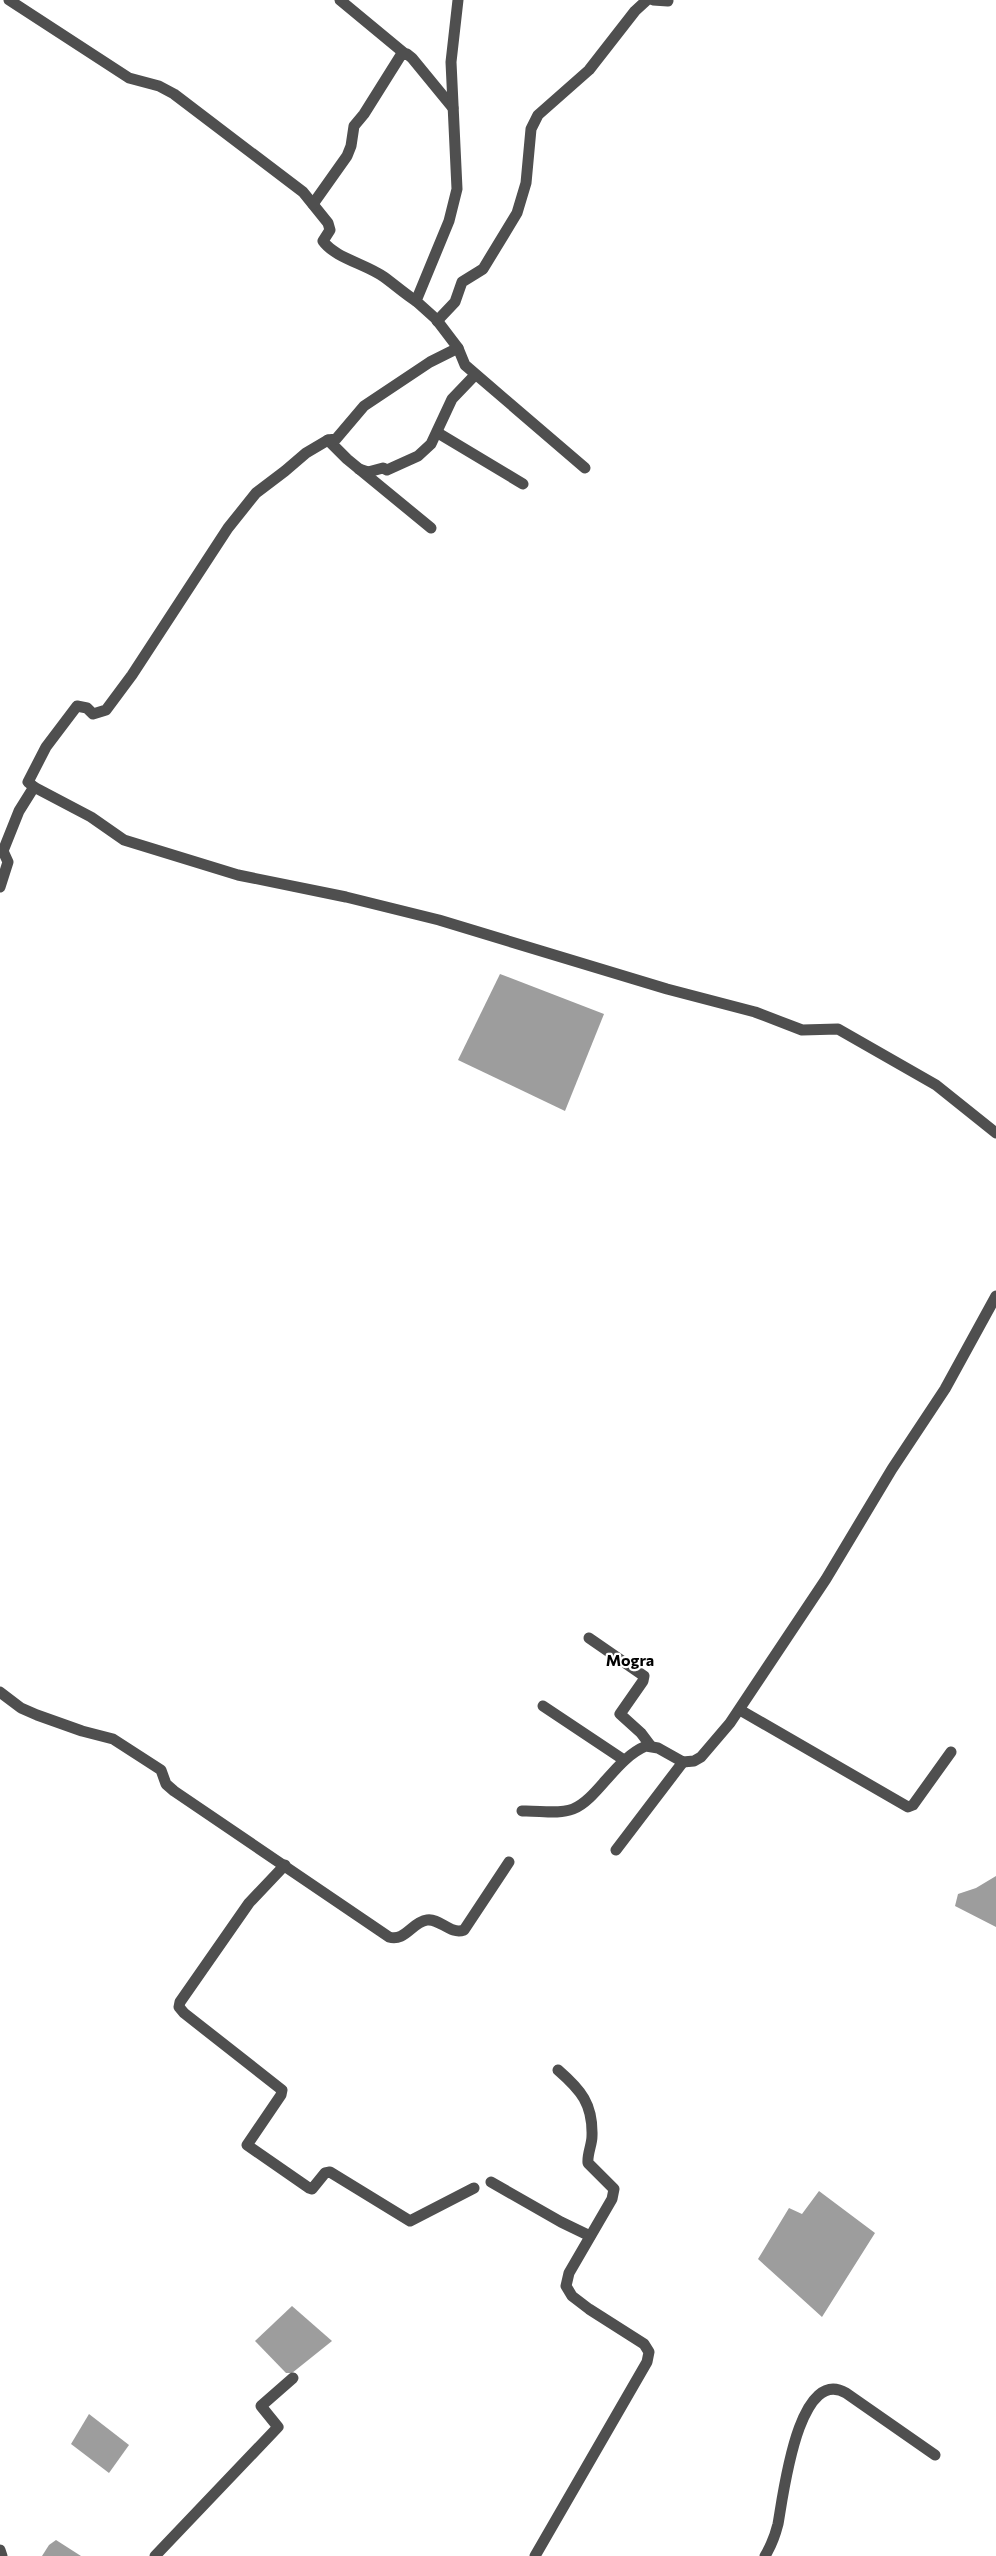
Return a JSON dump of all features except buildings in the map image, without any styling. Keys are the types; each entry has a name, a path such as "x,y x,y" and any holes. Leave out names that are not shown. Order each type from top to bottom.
{"street":[{"path":"9,0 129,78 159,86 174,94 303,192 328,223 330,230 323,241 330,250 350,258 383,276 427,309 458,348 465,365 586,468"},
{"path":"340,0 412,58 453,108"},
{"path":"416,301 449,221 457,189 451,62 458,0"},
{"path":"436,320 455,302 462,282 483,269 517,212 526,183 531,130 538,115 589,70 635,11 647,0"},
{"path":"653,0 668,1"},
{"path":"313,204 347,156 351,146 354,126 364,114 398,58 404,53"},
{"path":"458,348 401,380 364,406 336,439 328,440 306,453 256,493 228,528 132,675 106,710 94,714 87,708 77,706 46,747 28,782 91,817 124,840 238,875 330,894 439,920 667,989 755,1012 802,1030 838,1029 936,1085 996,1133"},
{"path":"360,469 368,472 383,468 388,470 418,456 431,444 438,433 452,399 475,375"},
{"path":"438,433 523,484"},
{"path":"328,440 431,528"},
{"path":"0,887 8,862 1,851 19,811 34,787"},
{"path":"589,1638 644,1676 643,1681 620,1714 641,1733 650,1745 683,1762 694,1761 701,1757 740,1710 945,1389 996,1296"},
{"path":"0,1692 21,1708 37,1715 82,1731 114,1739 161,1770 166,1784 174,1791 285,1865 306,1882 394,1939 400,1938 424,1920 432,1920 456,1931 464,1930 509,1862"},
{"path":"543,1706 624,1760"},
{"path":"740,1710 908,1807 913,1805 951,1752"},
{"path":"522,1811 566,1811 577,1807 624,1760 642,1747 650,1745"},
{"path":"616,1850 683,1762"},
{"path":"285,1865 249,1903 180,2002 179,2007 184,2013 282,2090 281,2095 247,2145 309,2188 312,2189 325,2173 330,2172 410,2221 474,2188"},
{"path":"535,2556 607,2436 647,2362 649,2352 644,2344 589,2309 568,2291 566,2281 612,2199 614,2189 588,2163 592,2135 588,2106 582,2094 558,2070"},
{"path":"491,2182 561,2222 590,2236"},
{"path":"155,2556 278,2427 262,2406 293,2378"},
{"path":"765,2556 774,2538 789,2459 800,2427 814,2400 827,2389 838,2389 846,2393 935,2455"},
{"path":"0,2550 2,2556"}],"shaded area":[{"path":"500,974 604,1014 565,1111 458,1060"},
{"path":"996,1876 996,1927 955,1906 958,1894 976,1888"},
{"path":"819,2191 875,2233 822,2317 758,2259 789,2208 802,2214"},
{"path":"292,2306 332,2341 292,2373 286,2373 255,2341"},
{"path":"89,2414 129,2445 109,2473 71,2444"},
{"path":"56,2540 81,2556 42,2556 49,2545"}],"district":[{"name":"Mogra","path":"630,1659"}]}
